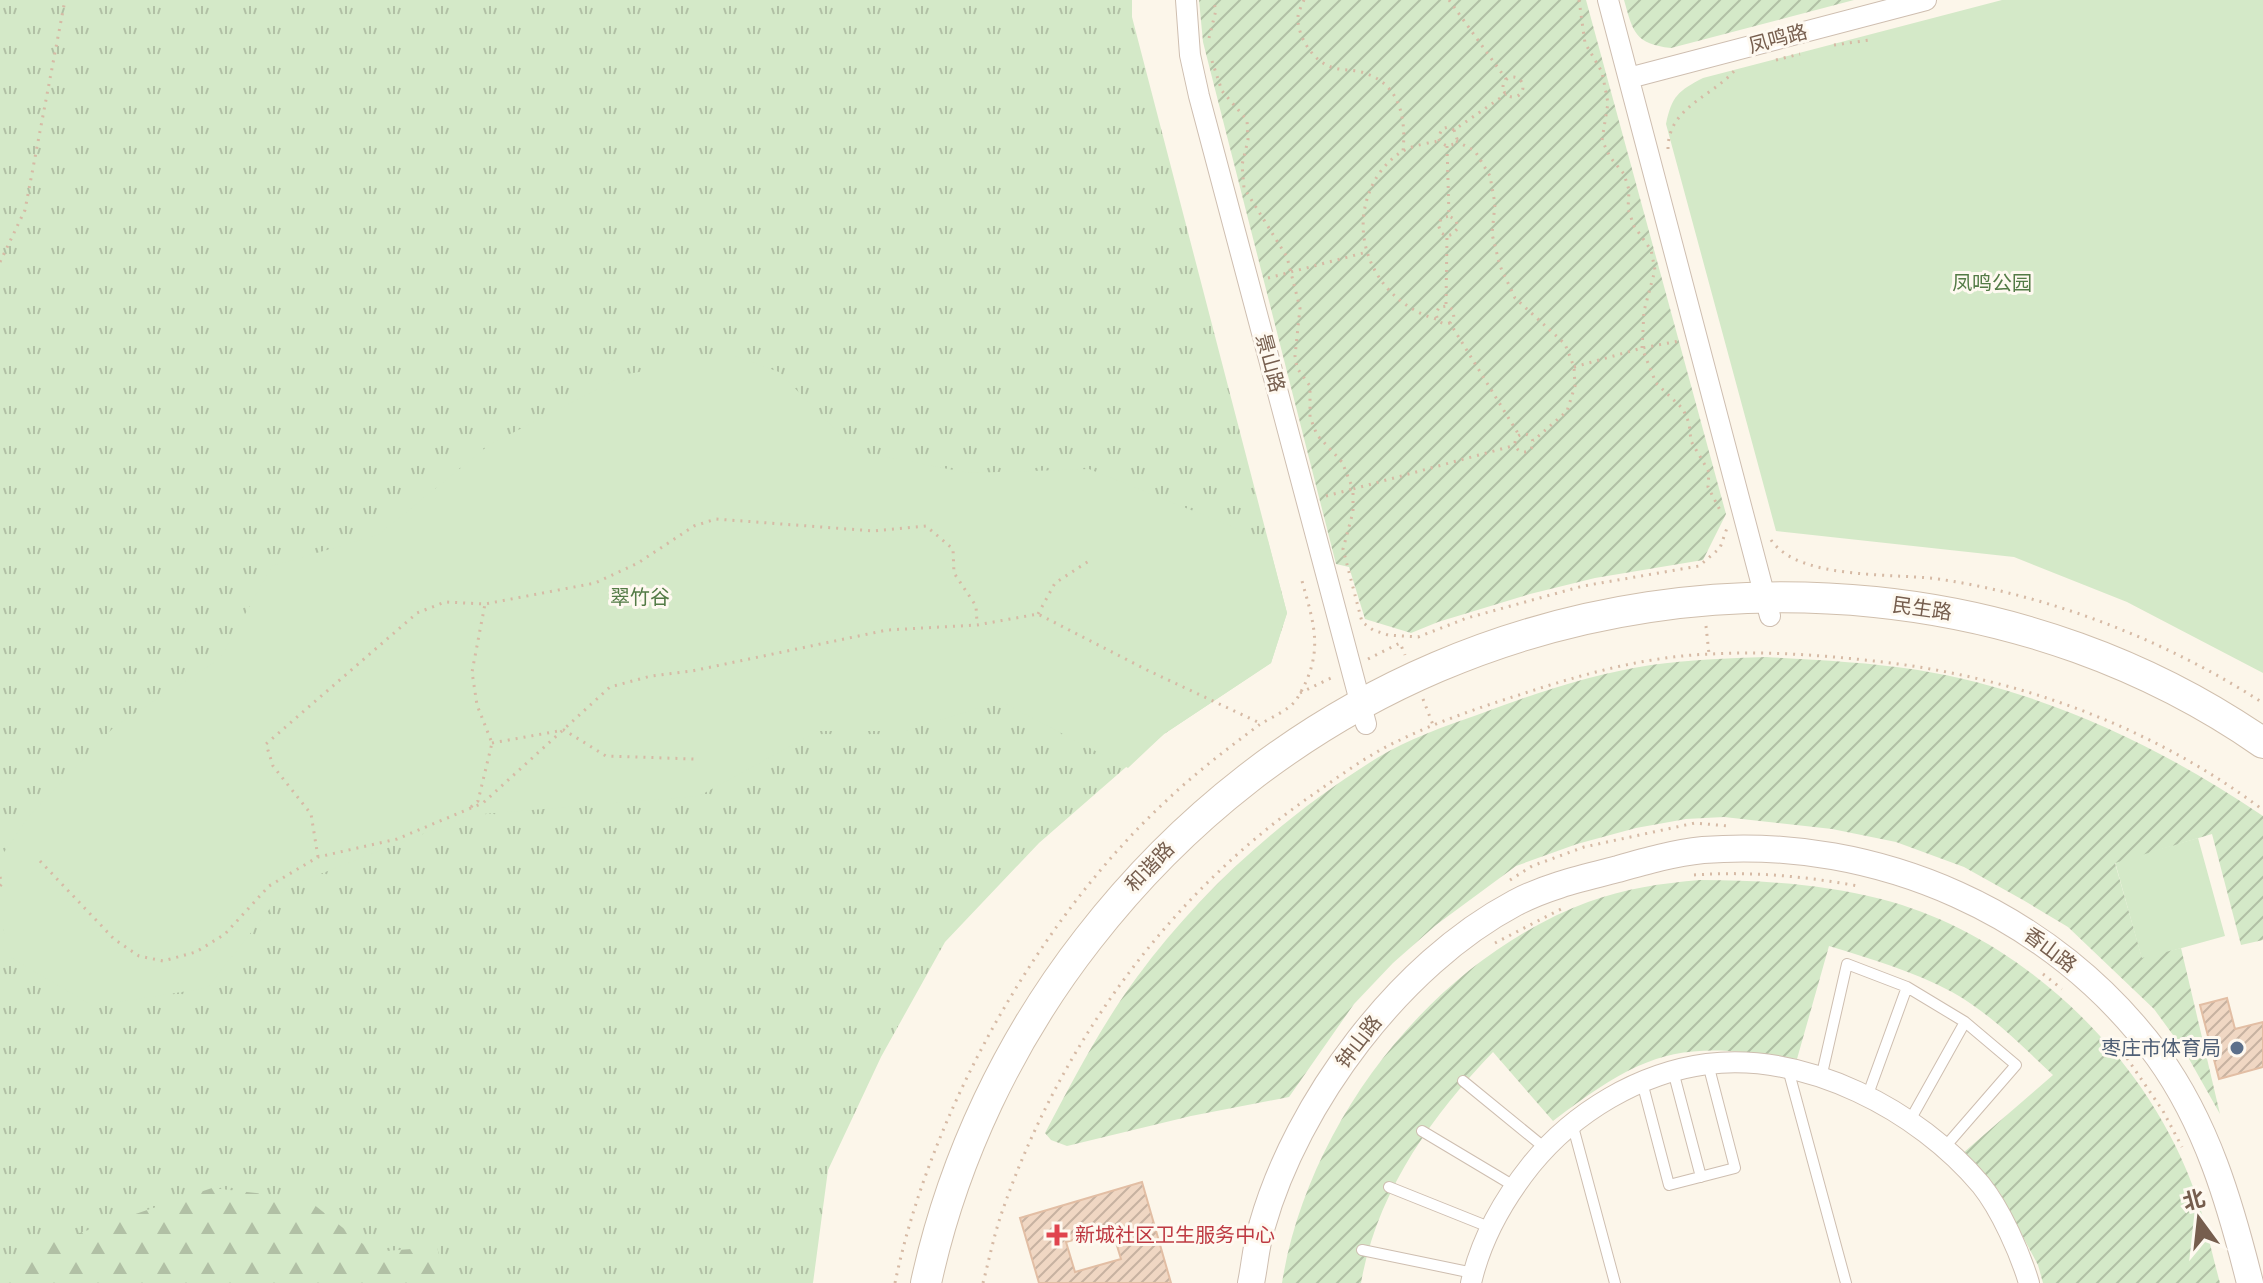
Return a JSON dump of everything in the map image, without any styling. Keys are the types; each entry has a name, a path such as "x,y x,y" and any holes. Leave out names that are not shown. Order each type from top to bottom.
{"main road":[{"name":"民生路","path":"1559,635 1640,608 1768,606 1845,599 1922,607 1989,619 2115,662 2184,696 2263,743"},
{"name":"民生路","path":"1768,606 1843,619 1920,627 1984,639 2043,656 2107,681 2175,713 2263,767"},
{"name":"和谐路","path":"947,1283 971,1196 1013,1095 1065,1003 1153,892 1216,829 1265,788 1414,676 1461,657 1559,635"},
{"name":"和谐路","path":"926,1283 952,1189 995,1087 1048,992 1117,901 1203,814 1252,772 1298,740 1363,714"}],"street":[{"name":"景山路","path":"1186,0 1190,55 1199,96 1363,714"},
{"path":"1608,0 1768,606"},
{"name":"凤鸣路","path":"1629,78 1926,0"},
{"name":"香山路","path":"1569,893 1758,849 1799,852 1880,867 1963,895 2032,934 2099,988 2158,1056 2192,1111 2217,1167 2250,1283"},
{"name":"钟山路","path":"1251,1283 1262,1226 1294,1142 1340,1064 1397,994 1461,938 1515,903 1569,893"},
{"path":"1472,1278 1489,1227 1514,1186 1545,1148 1572,1123 1605,1100 1673,1071 1708,1064 1752,1064 1821,1078 1867,1097 1944,1148 1983,1187 2019,1252 2029,1283"}],"lane":[{"path":"1821,1078 1847,964 1907,987 1965,1022 2016,1065 1944,1148"},
{"path":"1867,1097 1907,987"},
{"path":"1909,1122 1965,1022"},
{"path":"1642,1082 1669,1185 1735,1168 1708,1064"},
{"path":"1788,1069 1846,1283"},
{"path":"1673,1071 1701,1177"},
{"path":"1463,1081 1545,1148"},
{"path":"1572,1123 1615,1283"},
{"path":"1422,1131 1514,1186"},
{"path":"1389,1187 1489,1227"},
{"path":"1362,1250 1472,1278"}],"path":[{"path":"0,262 25,210 65,0"},
{"path":"1210,44 1209,34 1216,10 1213,0"},
{"path":"1304,0 1298,16 1301,33 1311,52 1327,66 1366,73 1383,82 1397,96 1404,135 1403,151"},
{"path":"1449,0 1506,79"},
{"path":"1210,54 1222,91 1247,120 1248,140 1242,165 1244,188 1287,257 1300,308 1295,356 1297,368 1310,386 1310,417 1317,435 1342,462 1353,489 1353,512 1343,549 1362,622 1388,635 1418,637 1467,618 1583,586 1699,566 1720,548 1728,524 1708,487 1709,472 1691,441 1689,423 1683,409 1656,383 1642,348 1644,311 1655,270 1651,250 1634,226 1628,209 1629,190 1624,174 1610,157 1602,140 1608,103 1602,72 1585,43 1579,0"},
{"path":"1825,46 1870,40"},
{"path":"1771,60 1783,60 1808,51"},
{"path":"1668,157 1668,142 1679,115 1701,96 1726,81 1735,70"},
{"path":"1454,130 1506,94 1517,95 1523,86 1517,78 1506,79"},
{"path":"1506,79 1503,85 1506,94"},
{"path":"1439,141 1442,129 1448,127 1457,135 1456,141"},
{"path":"1447,146 1439,141 1403,151 1380,172 1366,196 1361,229 1376,274 1394,296 1423,315 1444,324 1450,323"},
{"path":"1447,146 1456,141"},
{"path":"1450,323 1519,435 1516,445 1519,450 1526,451 1567,411 1575,386 1574,367 1565,344 1515,298 1500,266 1492,234 1495,204 1490,176 1475,151 1456,141"},
{"path":"1447,146 1449,216"},
{"path":"1449,216 1456,220 1458,228 1447,236 1441,233 1438,224 1442,218 1449,216"},
{"path":"1446,306 1447,236"},
{"path":"1249,283 1367,252"},
{"path":"1436,319 1436,311 1446,306"},
{"path":"1446,306 1454,314 1450,323"},
{"path":"1574,367 1642,348 1697,338"},
{"path":"1519,435 1529,435 1533,441"},
{"path":"1307,501 1516,445"},
{"path":"318,857 311,814 273,766 266,744 417,613 445,602 485,604 595,583 638,563 694,526 716,519 874,531 926,526 953,549 954,573 976,606 977,625"},
{"path":"1768,535 1773,544 1796,562 1844,571"},
{"path":"1038,614 1055,583 1092,559"},
{"path":"469,809 478,801 492,743 477,705 472,672 485,604"},
{"path":"40,861 114,939 139,956 163,961 196,952 225,934 269,886 318,857 397,839 483,803 610,687 651,676 692,671 887,630 977,625 1038,614 1262,724"},
{"path":"983,1283 1006,1201 1038,1124 1081,1041 1137,962 1201,886 1289,810 1343,773 1397,741 1475,709 1568,679 1664,659 1709,654 1826,655 1906,664 1964,673 2037,693 2104,719 2171,751 2263,810"},
{"path":"492,743 564,730 606,756 694,759"},
{"path":"1695,823 1731,827"},
{"path":"1681,865 1816,878 1861,887"},
{"path":"0,877 0,886"},
{"path":"1489,946 1523,927 1569,893"},
{"path":"2040,971 2063,989"},
{"path":"2113,1039 2163,1111 2182,1148"}],"green space":[{"path":"0,0 1132,0 1132,17 1287,613 1271,663 1164,734 1039,843 945,942 881,1057 828,1170 813,1283 0,1283"},
{"path":"1199,0 1586,0 1726,514 1703,560 1595,578 1530,594 1411,633 1365,619 1349,567 1336,564 1203,42"},
{"path":"1624,0 1854,0 1671,48 1650,43 1637,34"},
{"name":"凤鸣公园","path":"2002,0 2263,0 2263,673 2127,602 2014,557 1776,531 1666,124 1671,107 1682,91 1703,78"},
{"name":"翠竹谷","path":"735,356 779,372 856,451 969,473 1089,469 1268,541 1287,613 1271,663 1164,734 1128,768 1000,701 906,731 818,731 699,796 471,815 287,887 207,988 93,1006 10,957 0,917 0,858 30,815 115,726 220,659 272,566 378,535 489,445 627,374"},
{"path":"1766,657 1899,667 1965,679 2010,692 2098,724 2141,744 2183,766 2263,816 2263,940 2241,945 2212,834 2115,863 2142,958 2181,948 2220,1114 2184,1050 2154,1009 2068,927 2023,900 1964,867 1896,842 1832,829 1724,817 1686,819 1636,828 1577,844 1516,866 1436,925 1393,963 1354,1004 1289,1097 1191,1116 1067,1146 1051,1140 1045,1133 1111,1015 1162,945 1246,856 1343,780 1413,739 1563,686 1651,665"},
{"path":"2198,838 2225,936 2142,959 2115,862"},
{"path":"1700,880 1791,884 1881,899 1933,916 1983,941 2030,972 2074,1009 2113,1051 2147,1096 2175,1144 2196,1195 2220,1283 2043,1283 2038,1265 1998,1190 1963,1153 2053,1075 1966,1000 1907,972 1829,946 1797,1059 1723,1051 1694,1051 1667,1056 1614,1078 1553,1121 1493,1052 1428,1130 1393,1187 1369,1250 1361,1283 1282,1283 1296,1222 1319,1163 1349,1107 1387,1054 1430,1005 1478,963 1531,928 1588,902 1615,894"},
{"path":"212,1188 307,1199 373,1252 437,1247 446,1283 0,1283 0,1260"}],"building":[{"name":"枣庄市体育局","path":"2227,998 2235,1029 2263,1022 2263,1067 2219,1079 2200,1005"},
{"name":"新城社区卫生服务中心","path":"1142,1182 1171,1283 1039,1283 1020,1218","holes":["1112,1229 1121,1259 1075,1272 1066,1242"]}],"place":[{"name":"枣庄市体育局","path":"2237,1048"},
{"name":"新城社区卫生服务中心","path":"1057,1235"}]}
